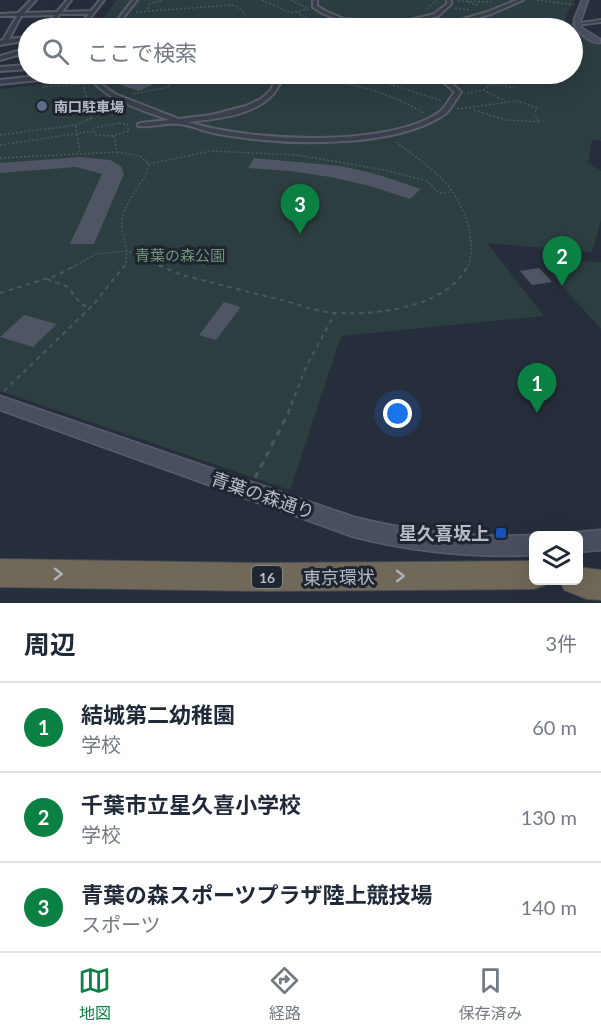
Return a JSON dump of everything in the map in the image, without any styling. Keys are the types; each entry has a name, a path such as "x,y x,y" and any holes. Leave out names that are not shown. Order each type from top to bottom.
{"highway":[{"name":"東京環状","path":"0,573 264,577 529,575"},
{"path":"583,574 601,573"},
{"path":"583,583 601,585"}],"street":[{"path":"3,42 20,14 34,0"},
{"path":"56,18 69,0"},
{"path":"88,18 102,0"},
{"path":"122,18 135,0"},
{"path":"315,0 315,6 320,10 339,18"},
{"path":"422,18 440,12 449,4 449,0"},
{"path":"472,18 521,0"},
{"path":"577,18 584,3"},
{"path":"0,15 92,12"},
{"path":"583,23 601,21"},
{"path":"9,34 18,35"},
{"path":"583,34 597,41"},
{"path":"3,42 18,38"},
{"path":"3,42 18,48"},
{"path":"0,58 18,53"},
{"path":"0,69 18,68"},
{"path":"0,82 18,80"},
{"path":"99,84 106,91 122,99 175,121 215,132 270,139 324,139 387,134 433,119 451,105 458,92 449,84"},
{"path":"140,125 246,108 261,102 273,91 276,84"},
{"name":"青葉の森通り","path":"1,398 354,527 388,536 457,547 529,545"},
{"path":"583,542 601,540"}],"path":[{"path":"148,9 149,4 162,0"},
{"path":"262,0 288,13 302,13 309,9"},
{"path":"449,0 468,2 497,0"},
{"path":"537,0 584,3"},
{"path":"487,6 494,4 492,1"},
{"path":"468,2 471,6 480,6"},
{"path":"125,15 148,9 223,3 238,7 246,18"},
{"path":"440,12 462,9 475,13 472,18"},
{"path":"33,88 69,84"},
{"path":"0,135 76,125 92,118 83,84"},
{"path":"122,99 136,93 146,93 168,87 169,84"},
{"path":"356,84 396,97 433,119"},
{"path":"393,84 427,98 474,110 483,116 501,117 525,124 540,122 534,116 537,111 533,105 522,101 505,101 474,110"},
{"path":"458,92 479,92 494,84 515,88"},
{"path":"483,90 505,101"},
{"path":"0,145 94,131 94,128 102,125 127,124 129,131 114,136 94,135 94,131"},
{"path":"76,125 80,153"},
{"path":"0,293 47,279 76,267 96,254 127,251 179,274 335,312 359,314 408,307 439,295 458,282 471,257 471,241 463,210 438,175 387,134"},
{"path":"114,136 117,152"},
{"path":"149,164 211,151 297,155 385,170 427,182 439,193 450,192"},
{"path":"0,158 117,152 140,156 149,164"},
{"path":"1,398 117,279 128,257 122,228 123,217 147,178 149,164"},
{"path":"47,279 68,287 81,304 89,308"},
{"path":"254,480 294,402 306,367 335,312"}],"green space":[{"path":"117,0 575,0 566,18 103,18"},
{"name":"青葉の森公園","path":"583,36 601,46 601,141 592,140 588,163 601,171 601,220 592,252 487,243 544,316 341,336 290,490 0,391 0,89 44,84 583,84"},
{"path":"557,261 601,262 601,329 545,267"}],"building":[{"path":"117,84 154,84 139,91"},
{"path":"81,157 110,160 121,166 124,174 94,244 70,244 102,174 76,167 0,173 0,163"},
{"path":"254,158 341,166 376,174 421,189 410,199 370,186 330,177 248,168"},
{"path":"539,268 552,282 532,285 520,271"},
{"path":"224,302 241,307 216,340 199,335"},
{"path":"24,315 57,324 33,347 0,337"}],"waterway":[{"path":"296,11 306,18"}],"place":[{"name":"南口駐車場","path":"42,106"},
{"name":"青葉の森スポーツプラザ陸上競技場","path":"300,234"},
{"name":"千葉市立星久喜小学校","path":"562,286"},
{"name":"結城第二幼稚園","path":"537,413"},
{"name":"星久喜坂上","path":"501,533"}]}
